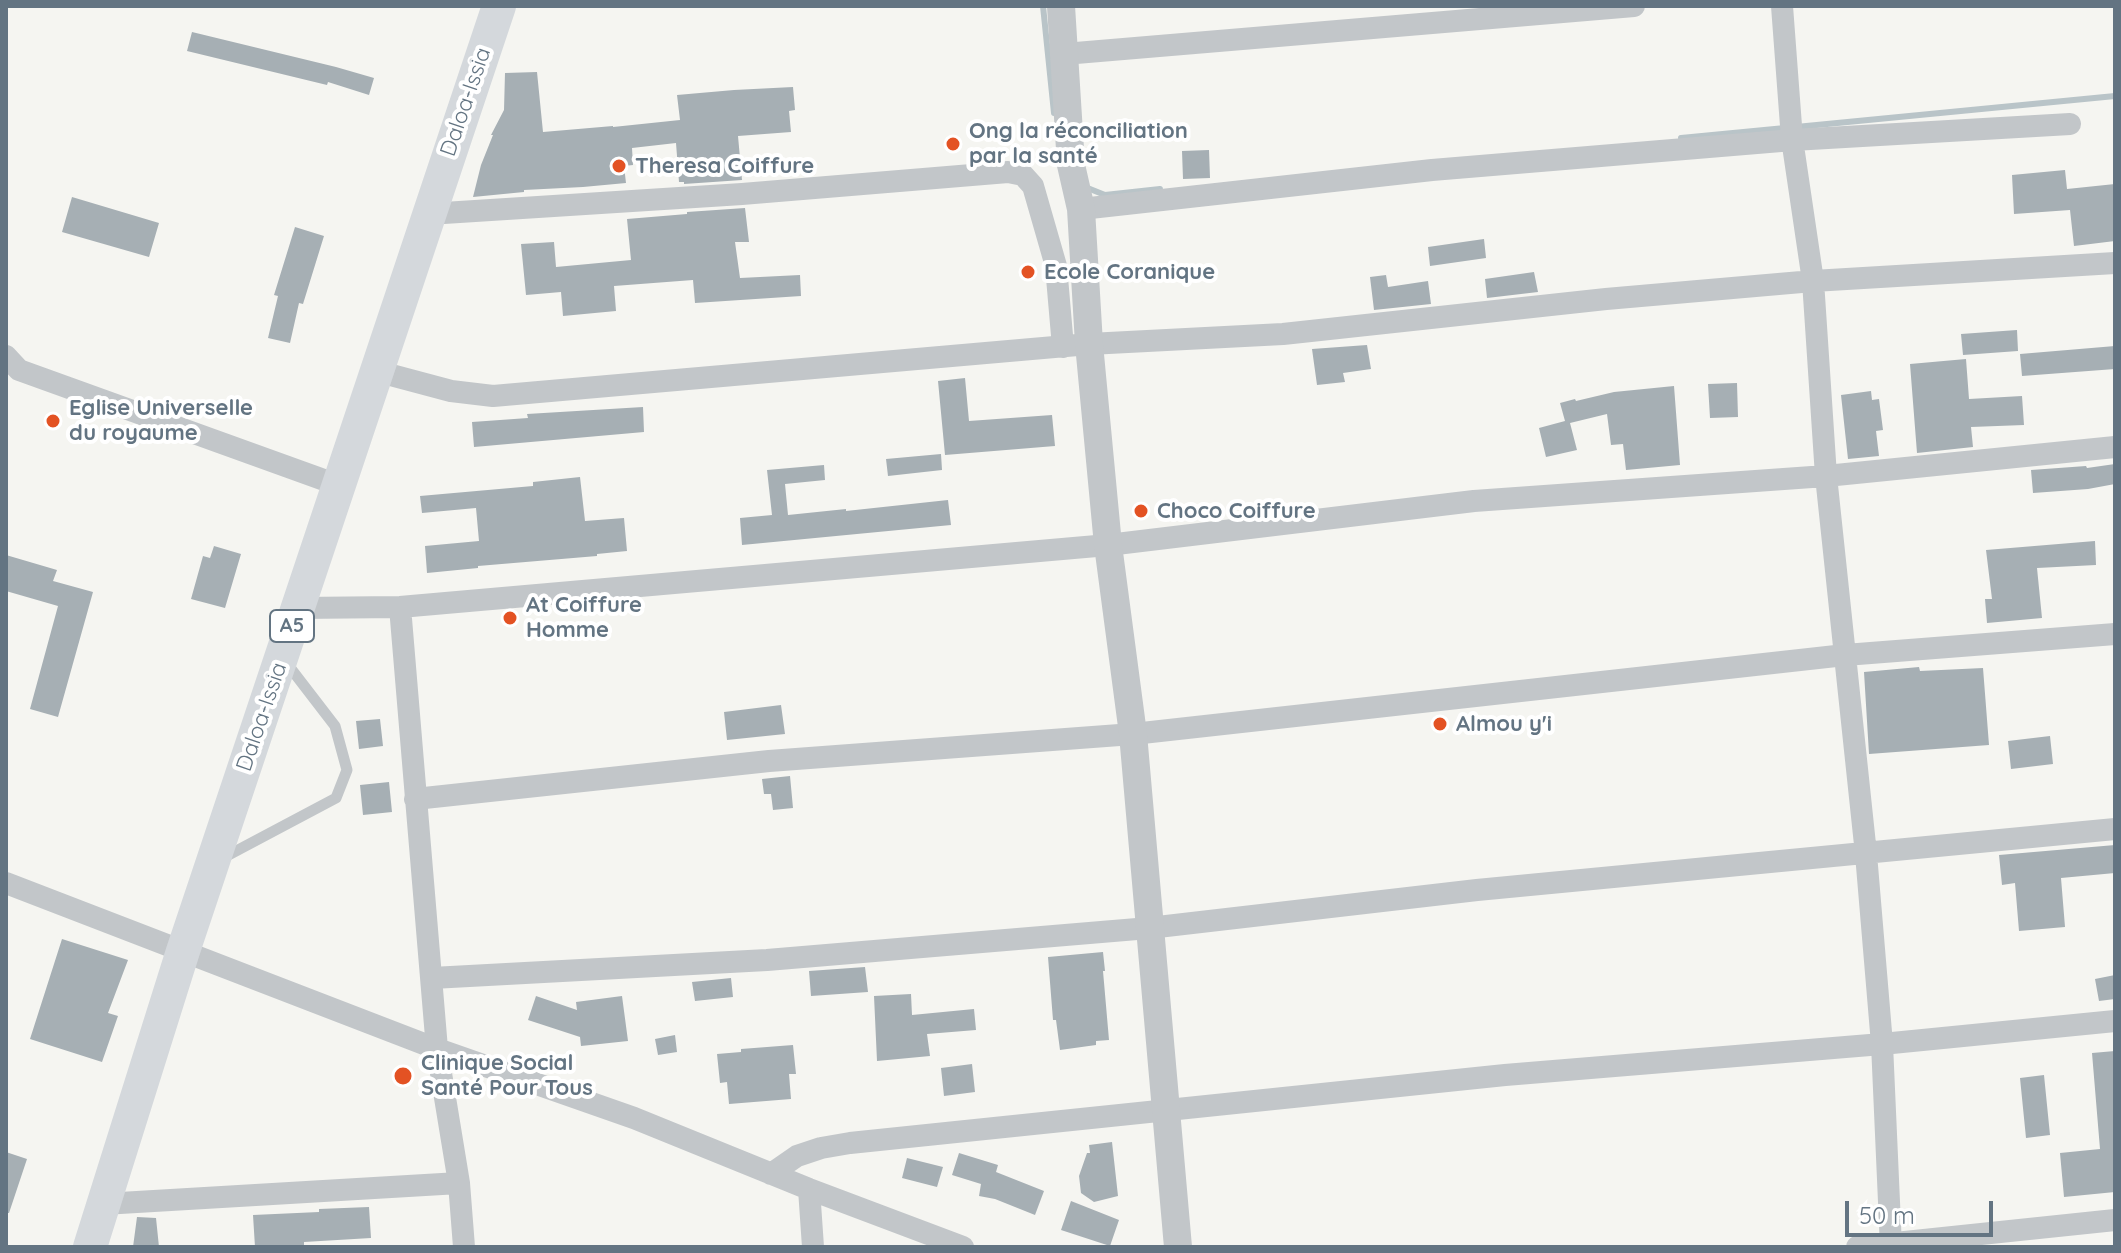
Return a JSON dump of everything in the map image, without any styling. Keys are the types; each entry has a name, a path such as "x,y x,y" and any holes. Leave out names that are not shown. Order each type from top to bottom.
{"main road":[{"name":"Daloa-Issia","path":"90,1247 183,951 499,6"}],"street":[{"path":"1061,6 1072,169 1080,203 1076,346"},
{"path":"1064,54 1634,6"},
{"path":"1782,6 1793,140 1813,281 1826,476 1866,854 1882,1044 1891,1246"},
{"path":"1080,203 1793,140 2070,124"},
{"path":"428,214 742,194 1008,172 1023,175 1033,186 1076,346 1108,545 1133,734 1178,1247"},
{"path":"376,371 451,391 493,396 1076,346 1283,334 1606,299 1813,281 2115,263"},
{"path":"6,356 19,370 338,485"},
{"path":"298,608 400,607 1108,545 1474,501 1826,476 2115,447"},
{"path":"400,607 437,1049 459,1183 464,1247"},
{"path":"415,799 769,761 1133,734 1845,655 2115,634"},
{"path":"432,978 767,960 1149,928 1477,890 2115,829"},
{"path":"6,883 437,1049 634,1118 963,1247"},
{"path":"771,1174 797,1156 821,1148 1505,1075 2115,1021"},
{"path":"103,1204 459,1183"},
{"path":"809,1189 813,1247"},
{"path":"1857,1247 1891,1246 2115,1220"}],"lane":[{"path":"213,863 336,798 347,770 335,726 282,657"}],"building":[{"path":"192,32 374,78 369,95 328,82 327,85 187,51"},
{"path":"537,72 543,132 680,120 677,95 793,87 795,110 789,111 791,132 738,136 742,180 679,182 676,143 632,148 633,165 624,166 626,183 473,197 491,135 504,110 505,73"},
{"path":"1209,150 1210,178 1183,179 1182,151"},
{"path":"2065,170 2067,189 2115,184 2115,241 2074,246 2070,210 2014,214 2012,175"},
{"path":"72,197 159,223 149,257 62,232"},
{"path":"745,208 749,242 735,242 740,278 800,275 801,296 695,303 693,280 614,286 616,311 563,316 561,292 526,295 521,244 554,242 556,267 631,260 627,219"},
{"path":"295,227 324,236 303,304 299,303 290,343 268,338 278,296 274,295"},
{"path":"1484,239 1486,258 1430,266 1428,247"},
{"path":"1534,272 1538,292 1487,298 1485,279"},
{"path":"1386,275 1388,287 1428,281 1431,304 1374,310 1370,277"},
{"path":"2017,330 2018,351 1963,355 1961,334"},
{"path":"1367,345 1371,369 1343,373 1345,382 1317,385 1312,349"},
{"path":"2115,346 2115,369 2022,376 2020,354"},
{"path":"1966,359 1969,399 2022,396 2024,425 1971,427 1973,447 1917,453 1910,364"},
{"path":"965,378 969,421 1052,415 1055,446 945,455 938,381"},
{"path":"1737,383 1738,417 1710,418 1708,384"},
{"path":"1674,386 1680,465 1626,470 1623,444 1611,445 1607,414 1570,423 1577,450 1546,457 1539,428 1565,421 1560,403 1614,392"},
{"path":"1871,391 1872,400 1879,399 1883,430 1876,431 1879,456 1848,459 1841,395"},
{"path":"643,407 644,432 474,447 472,422 528,418 527,414"},
{"path":"941,454 942,470 888,476 886,459"},
{"path":"2115,464 2115,484 2033,493 2031,470"},
{"path":"824,465 825,480 785,484 788,515 948,500 951,525 742,545 740,518 772,515 767,470"},
{"path":"580,477 585,521 624,518 627,551 427,573 425,546 479,541 476,508 422,513 420,496 533,486 533,482"},
{"path":"2095,541 2096,565 2037,568 2042,618 1987,623 1985,599 1992,599 1986,550"},
{"path":"214,546 241,554 225,608 191,599 203,556 210,558"},
{"path":"6,555 57,570 53,581 93,592 58,717 30,709 58,606 6,591"},
{"path":"1919,667 1920,671 1983,668 1989,745 1869,754 1864,672"},
{"path":"781,705 785,734 727,740 724,712"},
{"path":"380,719 383,746 359,749 356,721"},
{"path":"2050,736 2053,764 2011,769 2008,741"},
{"path":"790,776 793,808 773,810 771,794 764,794 762,779"},
{"path":"389,782 392,812 363,815 360,785"},
{"path":"2115,845 2115,873 2061,878 2065,927 2019,931 2015,883 2002,885 1999,855"},
{"path":"62,939 128,960 108,1013 118,1016 102,1062 30,1039"},
{"path":"1103,952 1109,1040 1060,1050 1056,1020 1053,1020 1048,957"},
{"path":"865,967 868,992 811,996 809,971"},
{"path":"2115,975 2115,999 2099,1001 2095,979"},
{"path":"731,978 733,997 695,1001 692,982"},
{"path":"911,994 912,1015 974,1009 976,1030 927,1034 930,1056 877,1061 874,996"},
{"path":"536,996 577,1010 576,1002 622,996 628,1041 581,1046 580,1037 528,1020"},
{"path":"675,1035 677,1052 658,1055 655,1039"},
{"path":"793,1045 796,1074 789,1074 791,1099 729,1104 727,1082 720,1083 717,1054"},
{"path":"2115,1051 2115,1192 2064,1197 2060,1153 2100,1149 2092,1053"},
{"path":"972,1064 975,1092 944,1096 941,1068"},
{"path":"2044,1075 2050,1135 2026,1138 2020,1078"},
{"path":"1112,1142 1118,1196 1094,1202 1081,1193 1079,1176 1087,1153 1090,1153 1089,1145"},
{"path":"6,1152 27,1159 9,1213 6,1213"},
{"path":"959,1153 998,1165 996,1172 1044,1191 1035,1215 979,1196 981,1184 952,1175"},
{"path":"907,1158 943,1167 937,1187 902,1178"},
{"path":"1071,1201 1119,1220 1110,1246 1061,1230"},
{"path":"369,1207 371,1238 304,1242 304,1246 255,1247 253,1215"},
{"path":"137,1217 156,1218 159,1247 133,1247"}],"waterway":[{"path":"1043,6 1054,113"},
{"path":"1796,127 2115,96"},
{"path":"1681,138 1785,128"},
{"path":"1085,187 1105,195 1160,189"}],"place":[{"name":"Ong la réconciliation par la santé","path":"953,144"},
{"name":"Theresa Coiffure","path":"619,166"},
{"name":"Ecole Coranique","path":"1028,272"},
{"name":"Eglise Universelle du royaume","path":"53,421"},
{"name":"Choco Coiffure","path":"1141,511"},
{"name":"At Coiffure Homme","path":"510,618"},
{"name":"Almou y'i","path":"1440,724"},
{"name":"Clinique Social Santé Pour Tous","path":"403,1076"}]}
